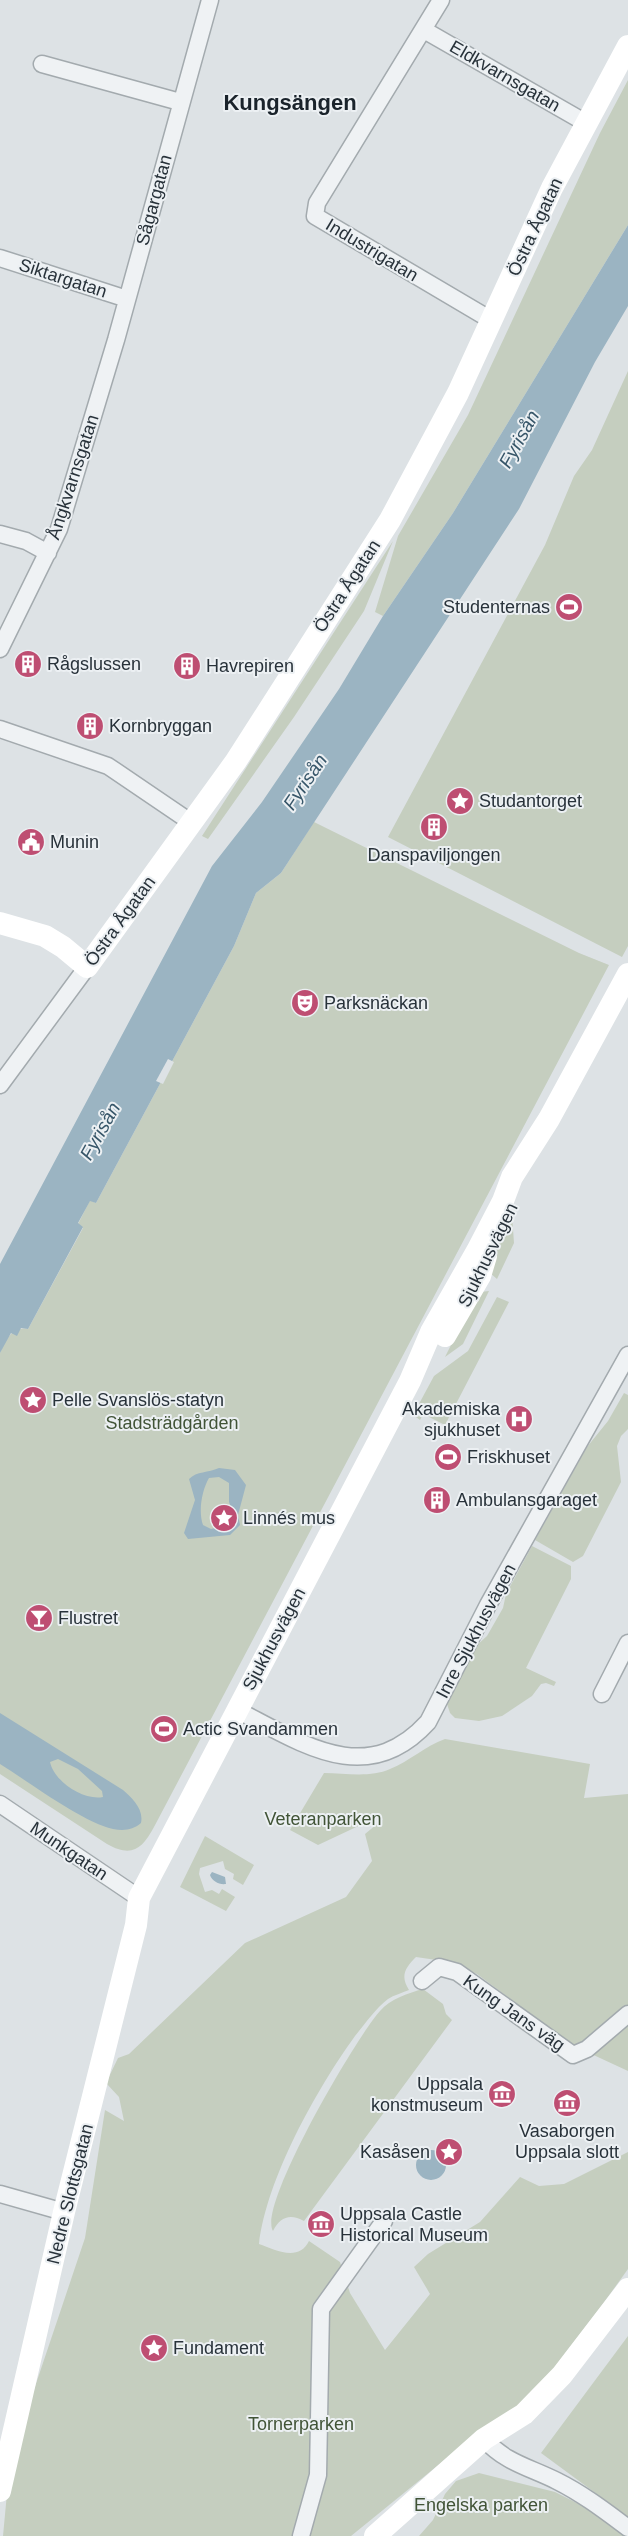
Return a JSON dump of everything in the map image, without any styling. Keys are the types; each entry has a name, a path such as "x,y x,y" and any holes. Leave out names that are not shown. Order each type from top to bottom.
{"street":[{"name":"Sågargatan","path":"127,298 180,102 210,0"},
{"name":"Industrigatan","path":"442,0 317,203 315,216 491,320"},
{"name":"Eldkvarnsgatan","path":"424,30 586,123"},
{"name":"Östra Ågatan","path":"0,1085 236,761 390,520 458,393 552,188 628,46"},
{"path":"42,64 180,102"},
{"name":"Siktargatan","path":"0,258 127,298"},
{"name":"Ångkvarnsgatan","path":"0,649 58,529 127,298"},
{"path":"0,534 26,542 48,553"},
{"path":"0,729 108,766 192,823"},
{"path":"0,923 44,936 63,947 87,966"},
{"name":"Sjukhusvägen","path":"139,1898 410,1382 431,1332 477,1251 503,1201 512,1177 549,1119 628,974"},
{"name":"Inre Sjukhusvägen","path":"237,1710 312,1746 336,1755 374,1757 402,1746 416,1736 428,1722 488,1605 628,1355"},
{"path":"602,1694 628,1643"},
{"name":"Munkgatan","path":"0,1804 139,1898"},
{"name":"Nedre Slottsgatan","path":"0,2491 64,2212 136,1925 139,1898"},
{"name":"Kung Jans väg","path":"422,1981 439,1967 457,1972 573,2055 587,2049 628,2014"},
{"path":"0,2194 64,2212"},
{"path":"301,2536 318,2475 321,2309 384,2221"},
{"path":"375,2536 484,2439 524,2414 562,2376 628,2289"},
{"path":"484,2439 500,2456 574,2491 628,2528"}],"green space":[{"path":"628,80 628,225 453,513 383,616 375,612 398,536 468,415 600,133"},
{"name":"Studenternas","path":"628,371 628,946 622,957 388,837 545,545 574,476 592,450"},
{"path":"393,541 364,611 294,717 208,839 202,836"},
{"name":"Stadsträdgården","path":"314,822 579,953 609,965 154,1827 140,1846 130,1851 123,1850 107,1844 0,1774 0,1353 10,1335 18,1330 28,1329 83,1228 78,1224 90,1200 96,1203 234,946 256,893 281,873"},
{"path":"512,1215 514,1243 497,1279 490,1273 488,1261"},
{"path":"489,1291 463,1344 445,1357 475,1297 480,1292"},
{"path":"497,1297 509,1302 445,1425 423,1414 420,1420 413,1415 434,1376 468,1351"},
{"path":"624,1393 628,1395 628,1429 621,1436 617,1446 621,1482 583,1556 573,1562 535,1540 587,1447 608,1421"},
{"path":"532,1546 571,1566 571,1579 526,1668 556,1682 554,1686 546,1683 541,1684 532,1696 502,1716 479,1721 455,1718 450,1713 446,1701 476,1646 487,1636 503,1608 506,1594"},
{"path":"445,1739 590,1764 584,1798 628,1794 628,2071 572,2045 477,1974 450,1962 416,1957 409,1965 404,1976 409,1990 388,1999 370,2017 340,2058 310,2108 295,2136 272,2191 259,2244 286,2253 293,2253 305,2247 309,2241 340,2262 350,2293 385,2350 430,2294 414,2267 428,2254 480,2222 520,2177 539,2186 564,2184 628,2152 628,2269 548,2376 521,2403 447,2458 351,2536 3,2536 10,2461 85,2238 105,2110 124,2121 119,2097 106,2083 118,2058 129,2054 245,1943 346,1897 372,1861 365,1834 383,1819 369,1816 367,1822 318,1845 290,1830 324,1773 366,1774 382,1772 397,1766"},
{"path":"205,1836 254,1865 243,1885 233,1879 234,1874 225,1869 223,1861 200,1868 199,1874 205,1892 212,1890 219,1894 222,1889 235,1897 226,1911 180,1887"},
{"path":"423,1989 443,2004 446,2014 452,2020 304,2221 294,2217 286,2218 279,2222 273,2231 272,2215 294,2157 351,2052 384,2007 400,1997"},
{"path":"628,2336 628,2517 541,2453"},
{"name":"Engelska parken","path":"479,2473 555,2492 585,2507 625,2536 419,2536 433,2520 445,2494 456,2481"}],"water":[{"name":"Fyrisån","path":"628,225 628,306 595,362 519,509 281,873 256,893 234,946 96,1203 90,1201 78,1223 83,1227 28,1329 21,1328 17,1336 11,1333 0,1353 0,1264 212,866 262,802 339,689 383,616 453,513"},
{"path":"219,1468 235,1470 246,1485 238,1515 240,1525 230,1535 188,1539 184,1533 195,1500 189,1479","holes":["219,1477 229,1483 229,1502 233,1513 226,1525 211,1529 203,1525 201,1513 203,1494 207,1483 209,1478"]},
{"path":"0,1713 123,1790 139,1809 141,1823 132,1829 125,1830 100,1825 56,1801 0,1764","holes":["58,1759 78,1769 102,1791 103,1797 87,1796 70,1788 57,1776 50,1762"]},
{"path":"212,1872 225,1877 226,1884 214,1881 210,1875"},
{"path":"431,2150 442,2154 446,2165 442,2176 431,2180 420,2176 416,2165 420,2154"}],"pier":[{"path":"168,1059 174,1062 163,1084 156,1081"}],"place":[{"name":"Studenternas","path":"569,607"},
{"name":"Rågslussen","path":"28,664"},
{"name":"Havrepiren","path":"187,666"},
{"name":"Kornbryggan","path":"90,726"},
{"name":"Studantorget","path":"460,801"},
{"name":"Danspaviljongen","path":"434,827"},
{"name":"Munin","path":"31,842"},
{"name":"Parksnäckan","path":"305,1003"},
{"name":"Pelle Svanslös-statyn","path":"33,1400"},
{"name":"Akademiska sjukhuset","path":"519,1419"},
{"name":"Friskhuset","path":"448,1457"},
{"name":"Ambulansgaraget","path":"437,1500"},
{"name":"Linnés mus","path":"224,1518"},
{"name":"Flustret","path":"39,1618"},
{"name":"Actic Svandammen","path":"164,1729"},
{"name":"Uppsala konstmuseum","path":"502,2094"},
{"name":"Vasaborgen Uppsala slott","path":"567,2103"},
{"name":"Kasåsen","path":"449,2152"},
{"name":"Uppsala Castle Historical Museum","path":"321,2224"},
{"name":"Fundament","path":"154,2348"}],"district":[{"name":"Kungsängen","path":"290,102"}],"park label":[{"name":"Veteranparken","path":"323,1819"},
{"name":"Tornerparken","path":"301,2424"}]}
